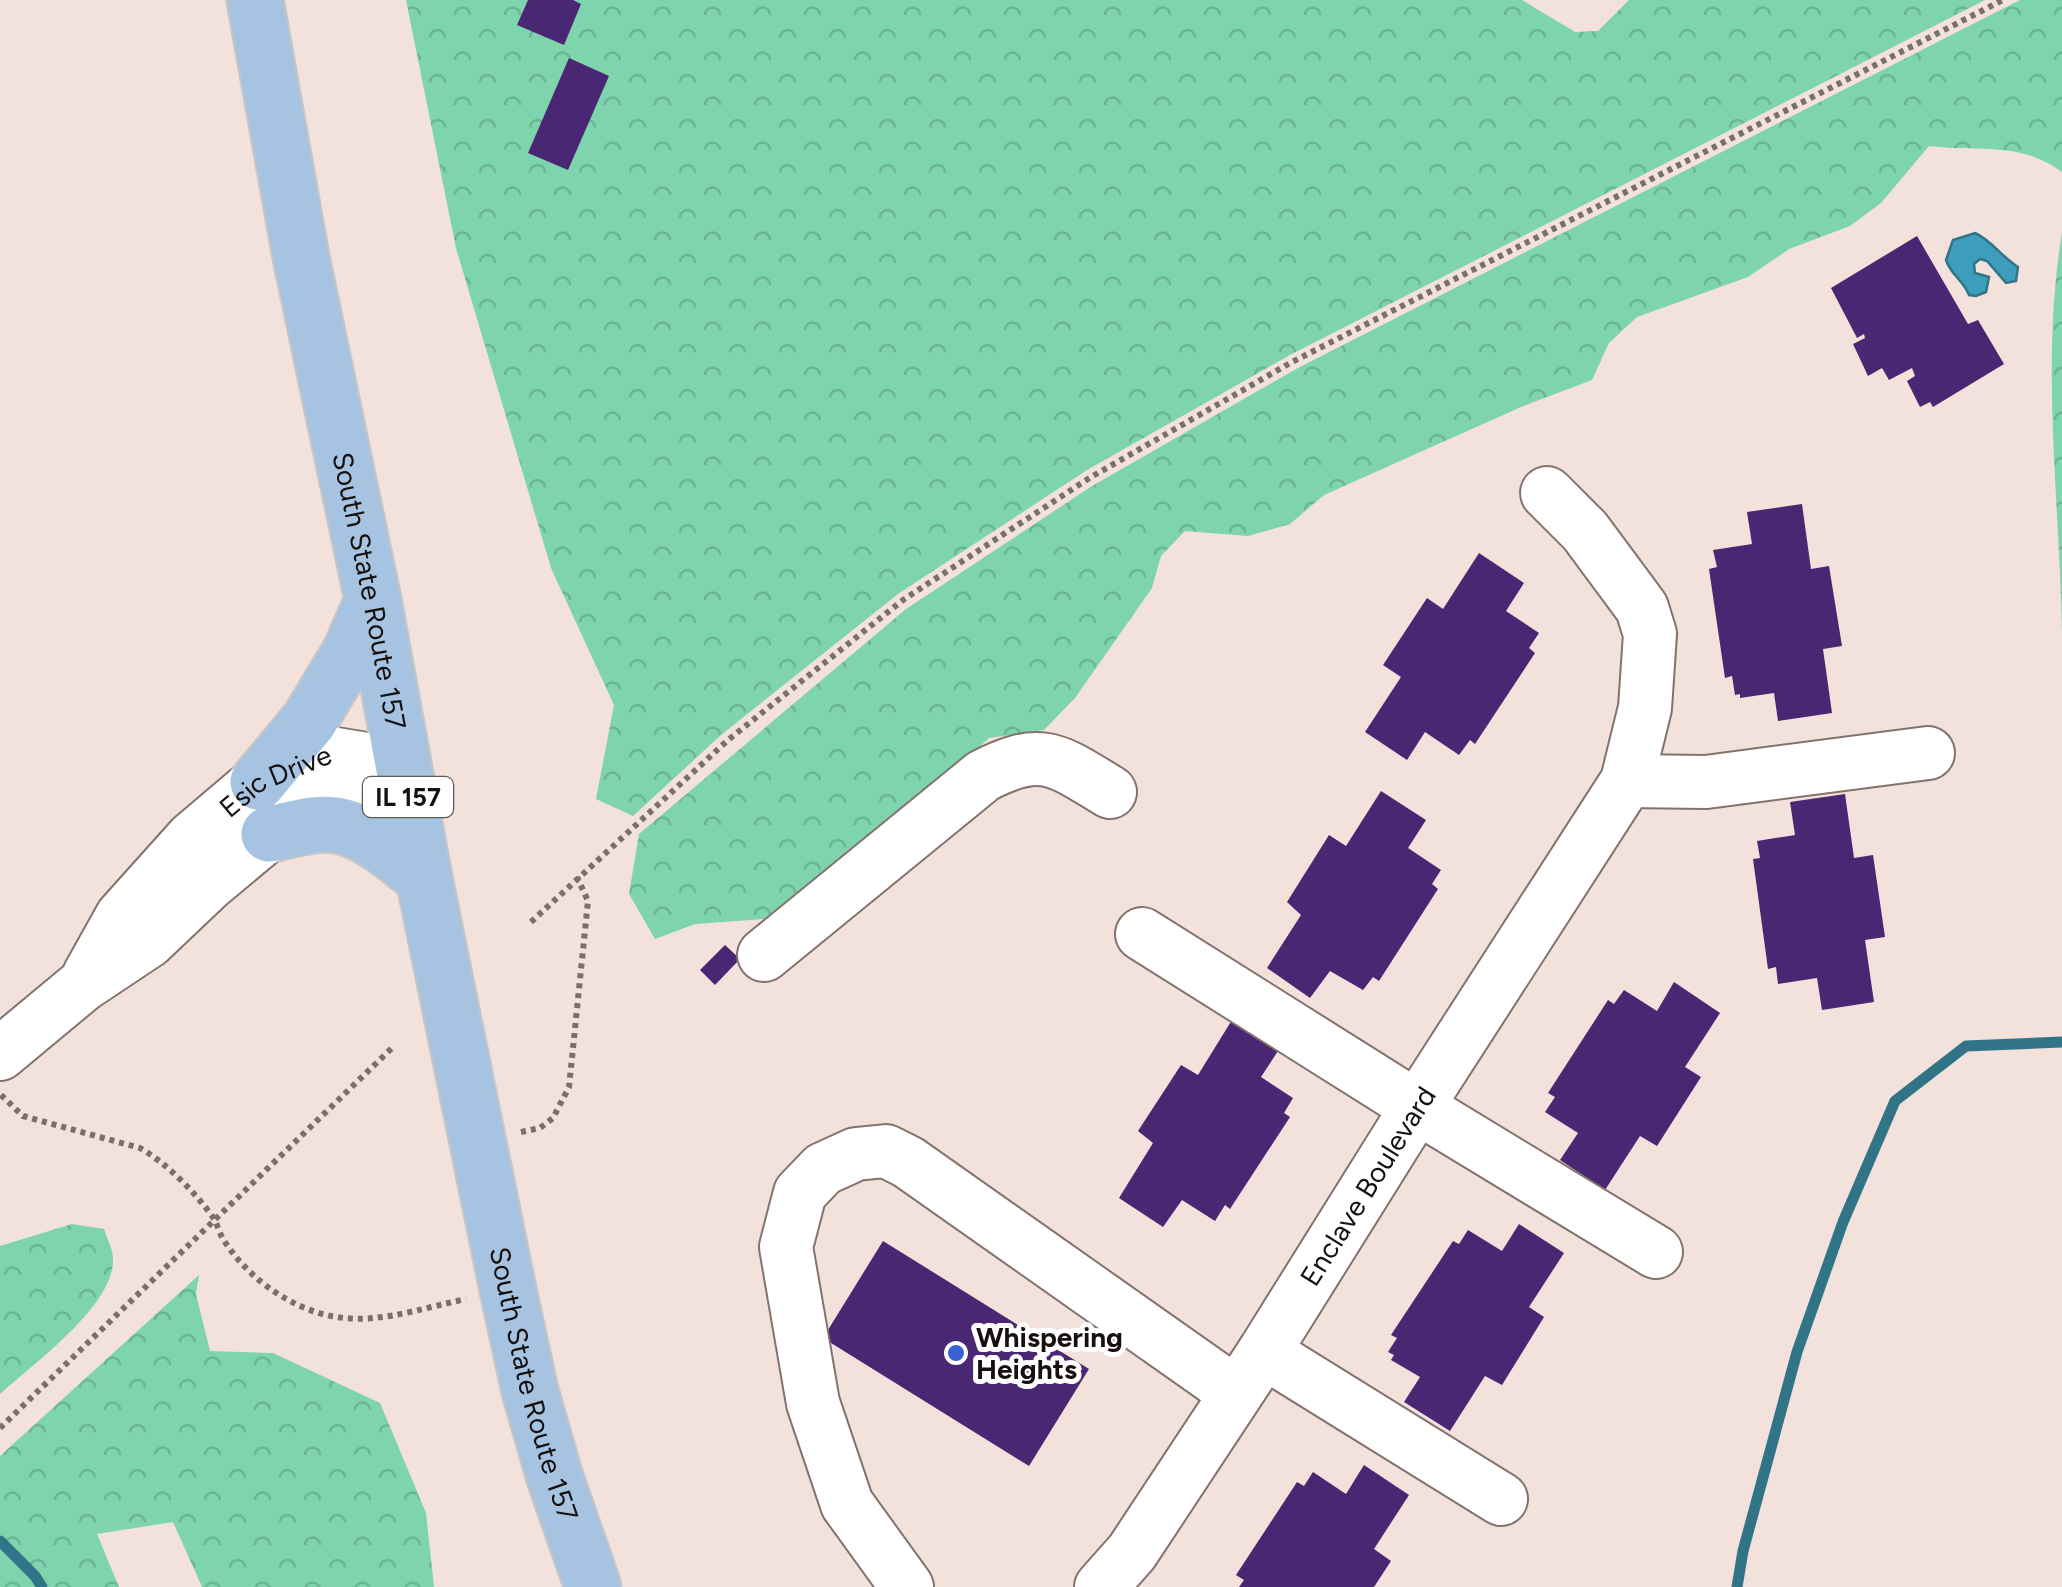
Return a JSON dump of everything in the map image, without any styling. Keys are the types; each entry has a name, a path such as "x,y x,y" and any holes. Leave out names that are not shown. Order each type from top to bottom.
{"main road":[{"name":"South State Route 157","path":"256,0 301,257 373,600 424,878 508,1290 554,1478 593,1587"},
{"path":"258,782 309,721 351,652 373,600"},
{"path":"268,834 316,825 341,826 379,844 424,878"}],"street":[{"name":"Enclave Boulevard","path":"1101,1587 1132,1552 1250,1372 1628,781 1645,708 1650,634 1642,608 1585,532 1548,493"},
{"path":"1628,781 1706,782 1928,752"},
{"name":"Esic Drive","path":"83,985 122,916 192,838 258,782 330,753 402,765"},
{"path":"764,955 982,776 1009,762 1036,757 1062,763 1110,792"},
{"name":"Esic Drive","path":"0,1054 83,985 150,941 208,884 268,834 402,765"},
{"path":"1142,934 1656,1252"},
{"path":"907,1587 848,1504 814,1403 786,1247 800,1193 823,1169 856,1154 886,1151 908,1162 1250,1372 1502,1499"}],"path":[{"path":"531,922 728,740 903,600 1092,476 1292,362 2003,0"},
{"path":"478,1142 540,1128 553,1118 569,1087 588,901 577,877"},
{"path":"0,1428 394,1046"},
{"path":"0,1094 22,1116 129,1145 156,1158 214,1218 222,1237 265,1286 312,1313 338,1320 402,1314 508,1290"}],"green space":[{"path":"406,0 1522,0 1575,32 1598,31 1629,0 1985,0 1290,355 1087,470 898,594 721,735 633,816 596,799 614,705 551,568 456,248"},
{"path":"2020,0 2062,0 2062,172 2015,152 1929,146 1881,203 1850,226 1789,249 1748,277 1637,317 1609,343 1592,380 1521,407 1324,495 1290,524 1248,536 1185,531 1161,556 1152,588 1075,698 1044,730 989,738 821,894 778,918 695,924 655,939 629,894 639,834 906,609 1092,486 1296,369"},
{"path":"2062,233 2062,635 2052,333"},
{"path":"72,1224 104,1229 113,1255 110,1277 87,1314 0,1394 0,1246"},
{"path":"199,1275 196,1294 210,1351 273,1353 380,1403 426,1513 434,1587 202,1587 173,1522 97,1534 119,1587 0,1587 0,1456"}],"water":[{"path":"1975,233 2018,267 2016,281 2006,283 1987,261 1980,259 1974,264 1975,273 1989,277 1986,292 1969,295 1946,260 1953,240"}],"building":[{"path":"528,0 573,0 581,4 564,45 517,25"},
{"path":"569,58 609,76 568,170 528,153"},
{"path":"1917,236 1968,324 1978,320 2004,364 1933,407 1930,402 1920,407 1907,381 1915,376 1912,368 1889,380 1882,368 1868,376 1853,344 1865,338 1864,334 1857,338 1831,288"},
{"path":"1802,504 1811,569 1829,566 1842,646 1823,649 1832,713 1778,721 1774,693 1740,698 1740,694 1735,695 1732,676 1725,678 1709,569 1717,567 1713,550 1752,544 1747,512"},
{"path":"1479,553 1524,583 1506,611 1539,633 1529,648 1535,653 1475,744 1470,740 1459,755 1425,732 1407,760 1365,732 1401,677 1383,665 1427,598 1443,609"},
{"path":"1381,791 1426,820 1408,848 1441,870 1432,884 1438,889 1379,981 1373,977 1363,990 1330,971 1310,998 1267,968 1301,915 1287,902 1329,835 1346,846"},
{"path":"1845,794 1854,858 1873,855 1885,937 1865,940 1874,1002 1822,1010 1817,978 1778,984 1776,967 1768,969 1753,859 1760,858 1757,841 1795,835 1790,802"},
{"path":"725,945 740,959 715,985 700,970"},
{"path":"1674,982 1720,1013 1685,1067 1701,1077 1657,1146 1640,1136 1605,1190 1560,1160 1578,1133 1545,1112 1555,1097 1548,1093 1608,1000 1614,1004 1624,990 1657,1011"},
{"path":"1232,1020 1278,1051 1261,1077 1293,1098 1284,1113 1290,1117 1230,1209 1225,1205 1215,1221 1182,1200 1163,1227 1119,1198 1153,1143 1138,1131 1181,1065 1198,1075"},
{"path":"1519,1224 1564,1253 1529,1307 1544,1317 1502,1385 1485,1376 1450,1431 1404,1402 1420,1377 1391,1360 1394,1355 1388,1352 1397,1338 1391,1335 1453,1241 1459,1244 1468,1230 1502,1251"},
{"name":"Whispering Heights","path":"883,1241 1089,1369 1029,1466 823,1338"},
{"path":"1364,1465 1409,1495 1374,1549 1391,1561 1374,1587 1239,1587 1244,1580 1236,1575 1297,1482 1304,1486 1313,1472 1346,1494"}],"waterway":[{"path":"1737,1587 1743,1551 1797,1352 1843,1222 1895,1101 1966,1046 2062,1042"},
{"path":"0,1541 42,1587"}],"place":[{"name":"Whispering Heights","path":"956,1353"}]}
